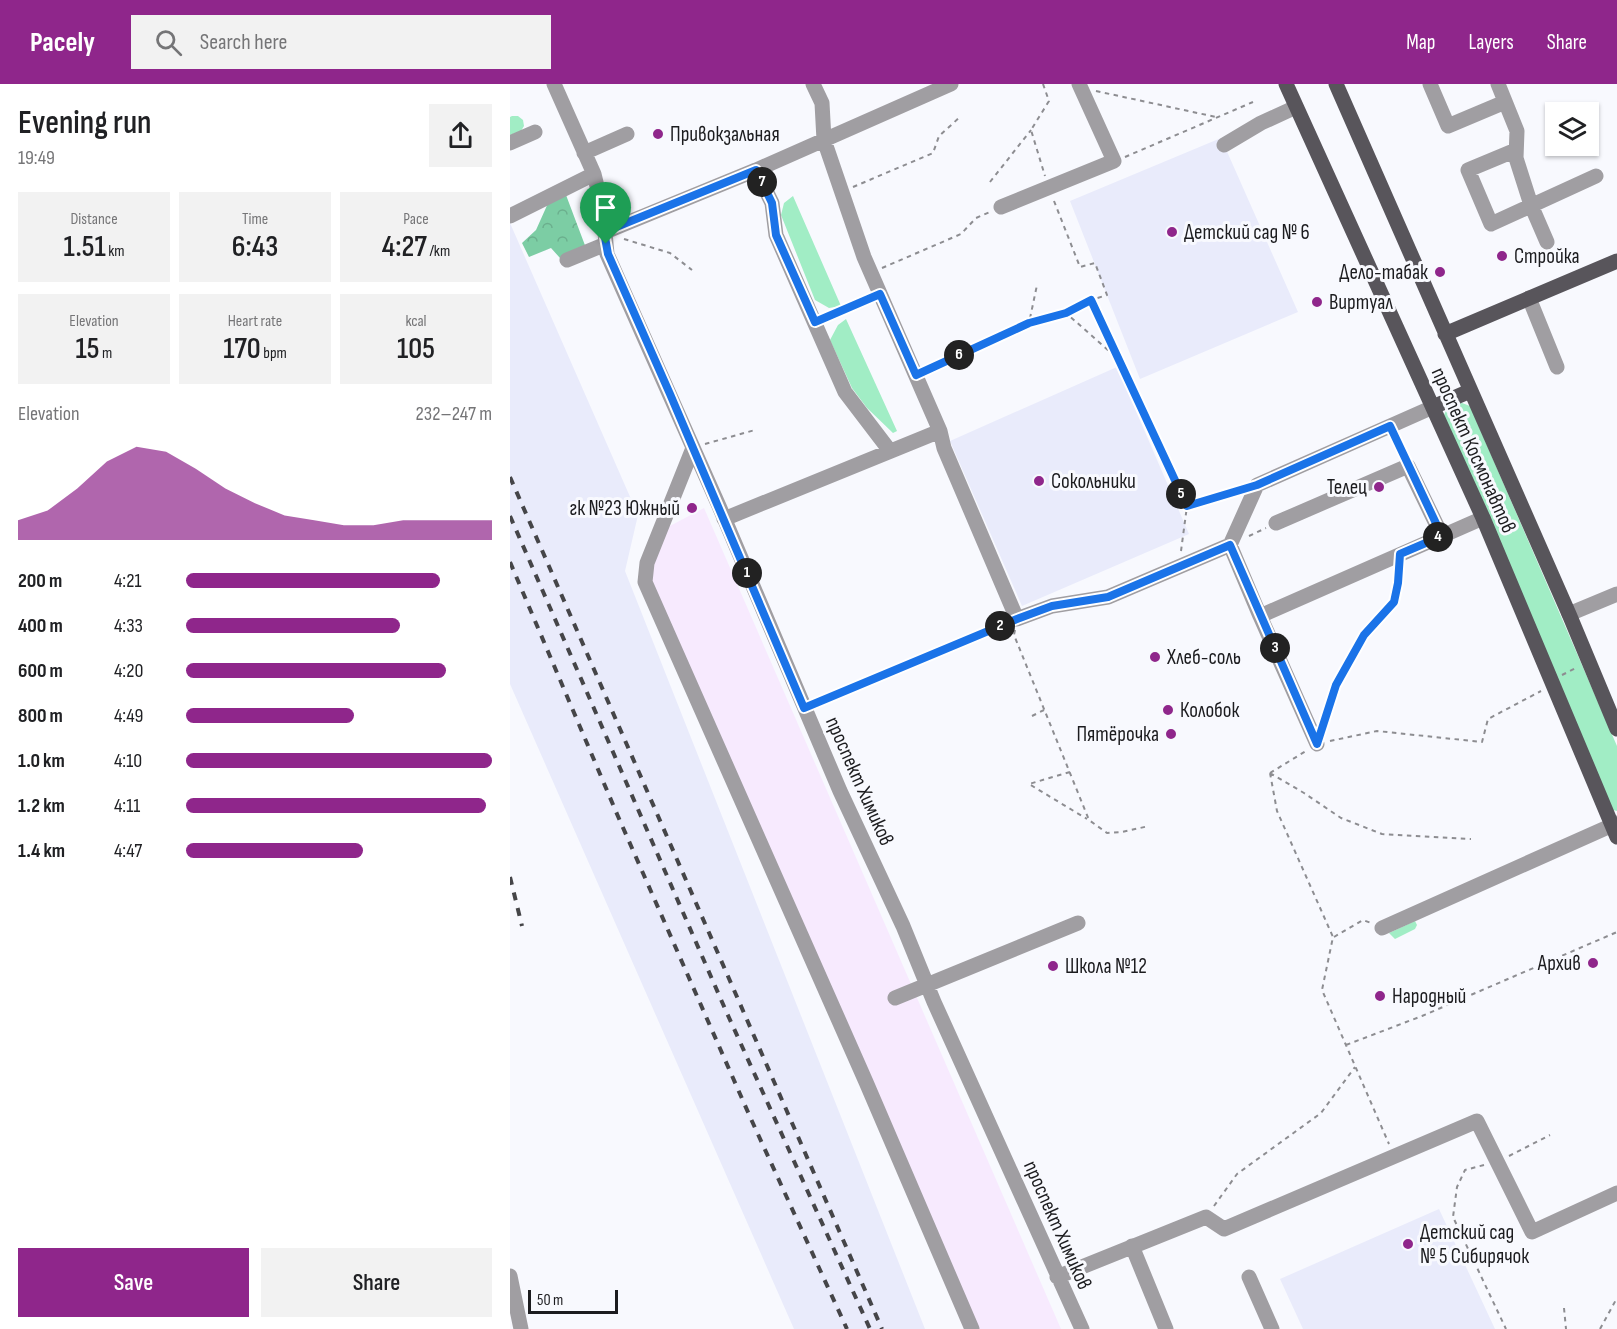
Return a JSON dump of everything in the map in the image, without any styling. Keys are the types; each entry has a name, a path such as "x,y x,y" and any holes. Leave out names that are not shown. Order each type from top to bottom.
{"main road":[{"name":"проспект Космонавтов","path":"1286,84 1483,518 1615,828"},
{"name":"проспект Космонавтов","path":"1336,84 1615,719"},
{"path":"1445,334 1617,261"},
{"path":"1433,407 1470,391"}],"street":[{"name":"проспект Химиков","path":"554,84 594,174 603,211 608,254 840,791 903,926 1082,1329"},
{"path":"813,84 822,103 824,140 871,273 940,431 944,448 1017,619 1052,606 1108,597 1230,545 1257,485 1433,407"},
{"path":"567,260 605,238 951,84"},
{"path":"1430,84 1448,126 1505,102"},
{"path":"1498,84 1517,131 1516,158 1531,205 1547,242"},
{"path":"1001,207 1114,161 1080,86"},
{"path":"1224,145 1296,107"},
{"path":"510,143 535,132"},
{"path":"584,153 627,134"},
{"path":"1516,150 1468,170 1491,224 1596,176"},
{"path":"756,170 772,203 776,235 845,392 891,451"},
{"path":"510,216 594,174"},
{"path":"1529,298 1557,367"},
{"path":"724,519 940,431"},
{"path":"693,448 647,563 645,582 866,1082 972,1329"},
{"path":"1276,523 1408,466 1442,536"},
{"path":"1260,616 1483,518"},
{"path":"1230,545 1317,744"},
{"path":"1569,614 1617,594"},
{"path":"1382,928 1615,828"},
{"path":"895,998 1078,923"},
{"path":"1058,1277 1206,1216 1224,1229 1477,1121 1532,1232 1617,1193"},
{"path":"1132,1246 1166,1329"},
{"path":"510,1276 521,1329"},
{"path":"1249,1277 1272,1329"}],"path":[{"path":"1080,86 1217,117"},
{"path":"1114,161 1252,102"},
{"path":"842,192 933,153 939,136 960,117"},
{"path":"990,182 1030,130"},
{"path":"871,273 961,234 976,218 1001,207"},
{"path":"605,238 670,253 692,270"},
{"path":"916,375 1029,323 1066,313 1091,300 1107,295 1095,263 1080,267"},
{"path":"1029,323 1037,285"},
{"path":"815,322 880,294"},
{"path":"1091,300 1187,506 1180,566"},
{"path":"1066,313 1117,358"},
{"path":"1390,426 1408,466"},
{"path":"693,448 755,430"},
{"path":"1187,506 1257,485"},
{"path":"1230,545 1276,523"},
{"path":"1317,744 1336,685 1364,635 1394,602 1400,554"},
{"path":"804,708 1017,619"},
{"path":"1017,619 1014,636 1089,820"},
{"path":"1270,773 1317,744 1377,731 1482,742 1488,719 1539,694 1551,681 1589,661"},
{"path":"1032,716 1044,710"},
{"path":"1070,772 1029,784 1107,833 1149,826"},
{"path":"1270,773 1341,818 1382,834 1471,839"},
{"path":"1270,773 1277,811 1333,937 1322,990 1394,1155"},
{"path":"1333,937 1363,920 1382,928"},
{"path":"1346,1046 1422,1016 1617,932"},
{"path":"1206,1216 1238,1174 1321,1113 1355,1066"},
{"path":"1506,1329 1453,1217 1457,1187 1465,1170 1497,1162 1550,1135"},
{"path":"1600,1329 1617,1298"},
{"path":"1564,1308 1566,1329"}],"shaded area":[{"name":"Детский сад № 6","path":"1221,138 1298,312 1140,379 1070,201"},
{"path":"510,223 638,515 625,571 925,1329 794,1329 510,684"},
{"path":"1117,367 1189,534 1022,606 950,441"},
{"path":"704,508 1061,1329 976,1329 647,575 668,527"},
{"name":"Детский сад № 5 Сибирячок","path":"1439,1209 1495,1329 1303,1329 1280,1279"}],"green space":[{"path":"518,116 523,120 524,126 521,131 510,135 510,117"},
{"path":"566,195 586,248 560,258 551,248 529,257 522,243 536,230 549,201"},
{"path":"793,196 841,306 829,308 815,300 781,215 784,203"},
{"path":"846,319 897,431 893,433 867,408 852,388 830,340 838,325"},
{"path":"1462,403 1470,406 1617,746 1617,811 1613,810 1443,418 1450,407"},
{"path":"1415,921 1417,925 1415,929 1395,939 1389,933"}],"railway":[{"path":"510,477 882,1329"},
{"path":"510,516 726,1011 870,1329"},
{"path":"510,562 617,814 751,1119 847,1329"},
{"path":"510,877 522,926"}],"place":[{"name":"Привокзальная","path":"658,134"},
{"name":"Детский сад № 6","path":"1172,232"},
{"name":"Стройка","path":"1502,256"},
{"name":"Дело-табак","path":"1440,272"},
{"name":"Виртуал","path":"1317,302"},
{"name":"Сокольники","path":"1039,481"},
{"name":"Телец","path":"1379,487"},
{"name":"гк №23 Южный","path":"692,508"},
{"name":"Хлеб-соль","path":"1155,657"},
{"name":"Колобок","path":"1168,710"},
{"name":"Пятёрочка","path":"1171,734"},
{"name":"Архив","path":"1593,963"},
{"name":"Школа №12","path":"1053,966"},
{"name":"Народный","path":"1380,996"},
{"name":"Детский сад № 5 Сибирячок","path":"1408,1244"}],"route":[{"path":"756,170 772,203 776,235 815,322 880,294 916,375 1029,323 1066,313 1091,300 1187,506 1257,485 1390,426 1442,536 1400,554 1394,602 1364,635 1336,685 1317,744 1230,545 1108,597 1052,606 1017,619 804,708 719,506 608,254 606,244 604,232 756,170"}]}
